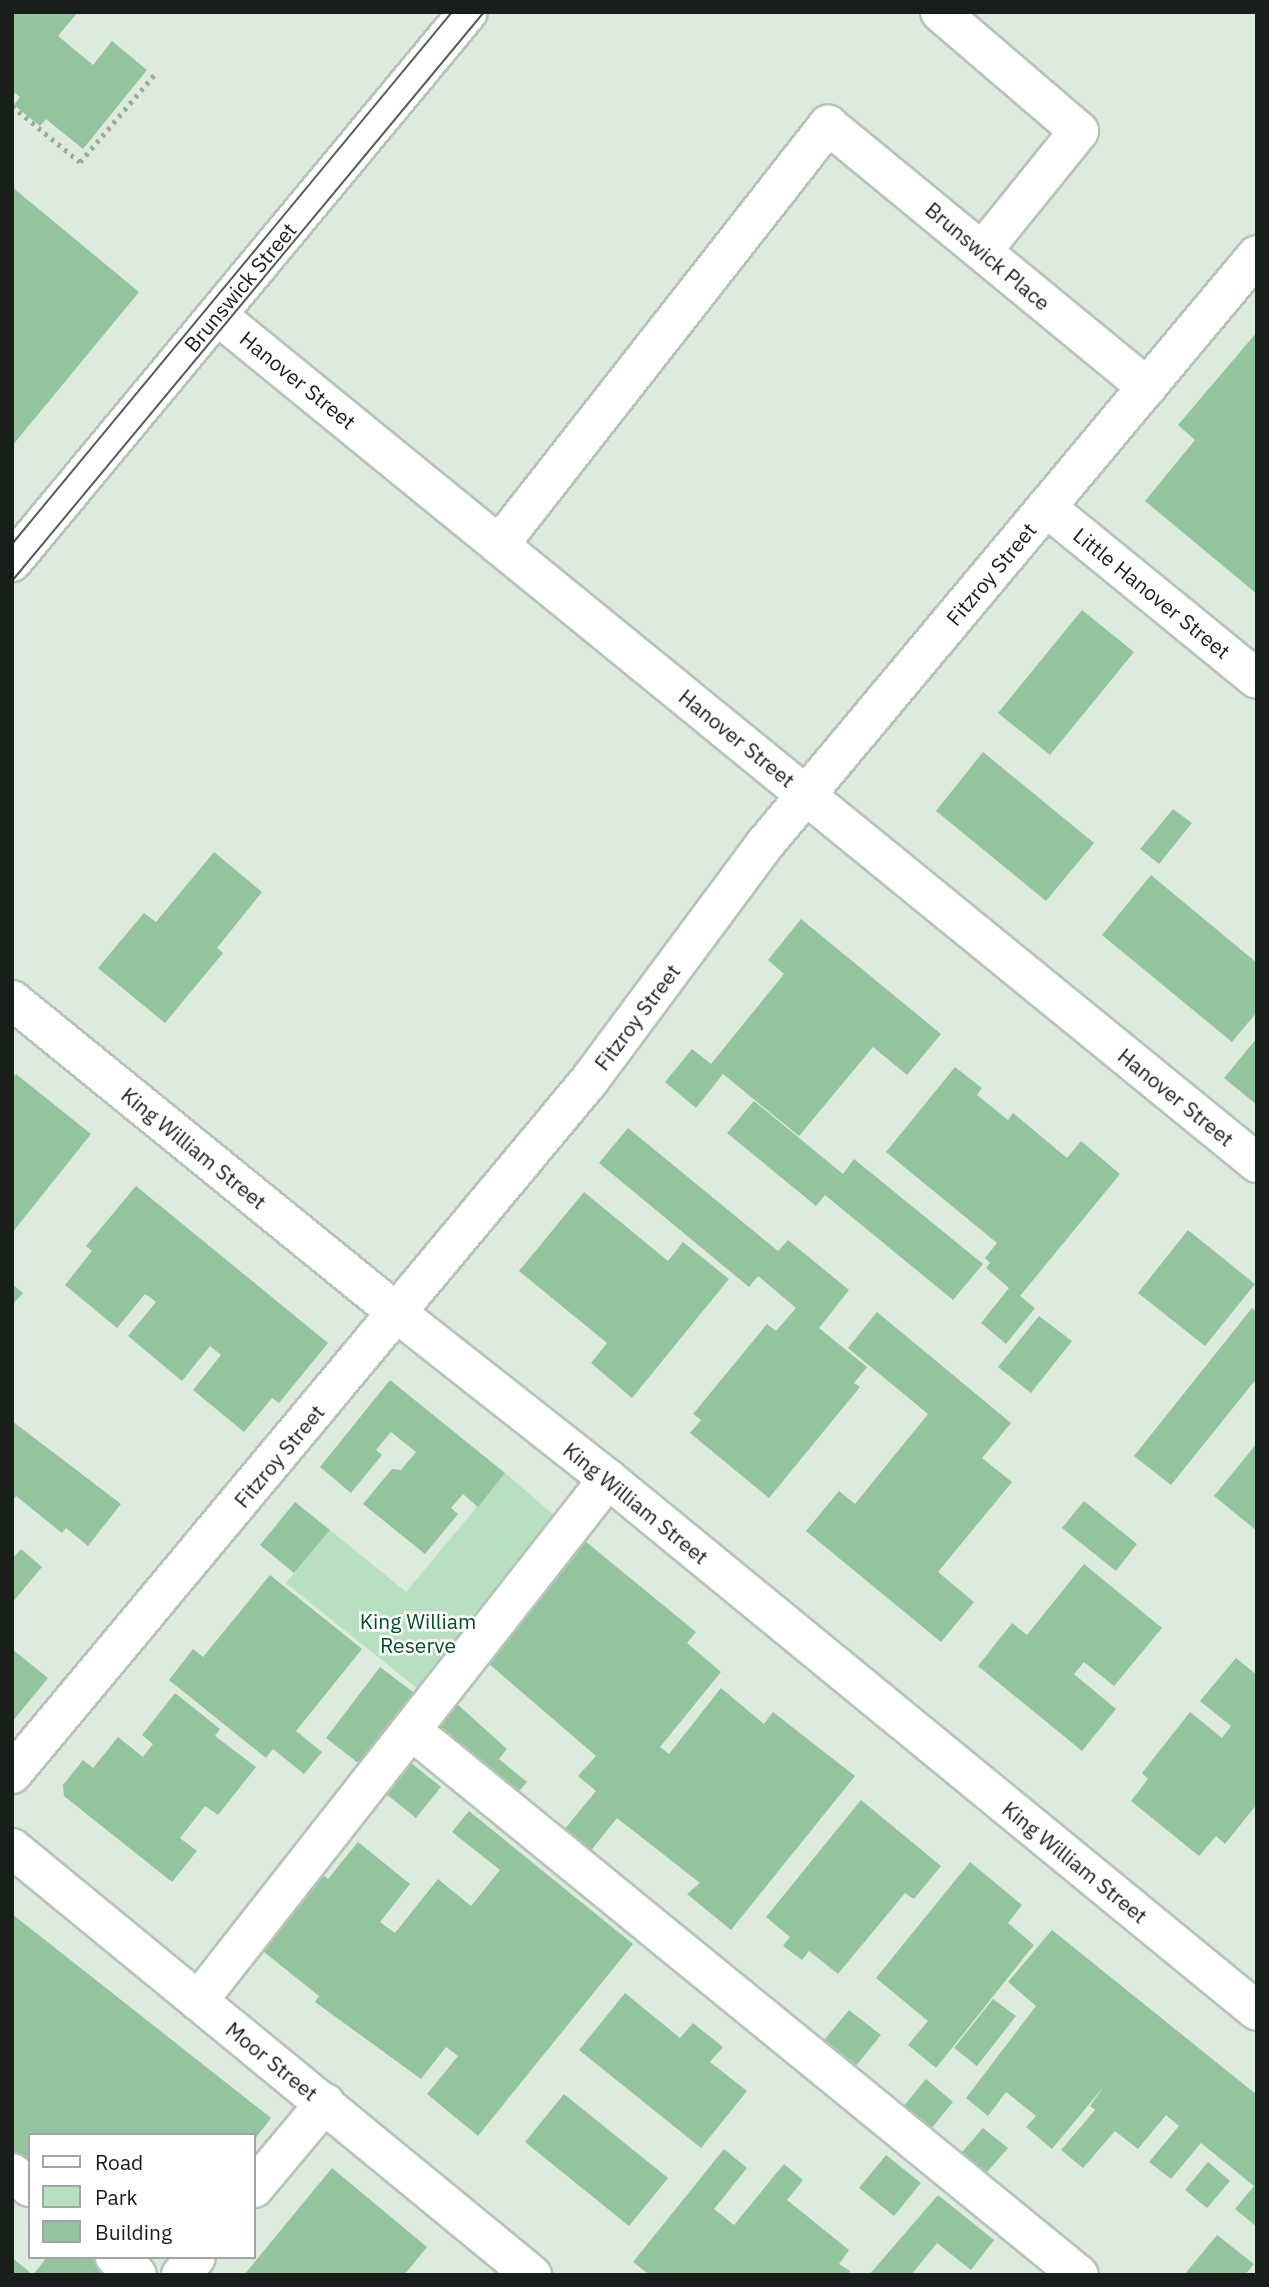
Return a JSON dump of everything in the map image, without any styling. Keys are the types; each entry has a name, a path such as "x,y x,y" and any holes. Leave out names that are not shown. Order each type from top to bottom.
{"street":[{"name":"Brunswick Street","path":"12,562 468,12"},
{"path":"940,12 1079,131 982,251"},
{"name":"Brunswick Place","path":"499,545 828,125 1147,387"},
{"name":"Fitzroy Street","path":"12,1774 22,1768 589,1082 806,795 1257,255"},
{"name":"Hanover Street","path":"217,315 1257,1163"},
{"name":"Little Hanover Street","path":"1046,507 1257,679"},
{"name":"King William Street","path":"12,1000 397,1314 608,1479 1257,2011"},
{"path":"198,2001 608,1479"},
{"path":"411,1730 1079,2275"},
{"name":"Moor Street","path":"12,1848 532,2275"},
{"path":"256,2187 325,2103"},
{"path":"12,2173 28,2185"},
{"path":"117,2259 137,2275"},
{"path":"181,2275 194,2259"}],"path":[{"path":"12,106 80,162 155,74"}],"green space":[{"name":"King William Reserve","path":"505,1473 563,1523 424,1694 286,1583 330,1530 406,1592"}],"building":[{"path":"12,12 78,12 58,36 93,65 112,41 147,70 83,149 46,119 40,126 14,105 20,97 12,91"},
{"path":"12,187 139,292 12,446"},
{"path":"1257,332 1257,594 1145,501 1195,440 1178,425"},
{"path":"1082,610 1134,652 1050,755 998,713"},
{"path":"983,752 1094,843 1046,901 936,811"},
{"path":"1173,809 1192,823 1159,864 1140,849"},
{"path":"214,852 262,892 217,948 223,953 165,1023 98,968 144,913 156,922"},
{"path":"1151,875 1257,963 1257,1012 1232,1042 1102,935"},
{"path":"801,919 941,1034 907,1075 873,1047 799,1136 723,1074 696,1108 665,1082 692,1049 711,1064 784,974 768,960"},
{"path":"1257,1038 1257,1105 1224,1078"},
{"path":"955,1067 982,1088 977,1095 1008,1120 1013,1113 1067,1158 1081,1141 1120,1174 1020,1296 1035,1308 1006,1344 981,1323 1009,1288 986,1268 990,1263 985,1258 997,1243 886,1152"},
{"path":"16,1074 91,1134 12,1233 12,1079"},
{"path":"754,1101 843,1174 854,1159 983,1264 953,1300 825,1195 816,1206 727,1133"},
{"path":"628,1128 778,1251 788,1240 849,1290 819,1328 867,1367 854,1383 860,1387 769,1498 690,1433 701,1420 693,1414 767,1324 776,1331 796,1308 758,1276 749,1287 599,1163"},
{"path":"136,1186 328,1343 279,1403 272,1398 244,1432 193,1390 221,1355 210,1346 182,1381 128,1336 156,1302 145,1294 117,1328 65,1285 92,1251 86,1246"},
{"path":"584,1192 668,1261 683,1242 729,1279 632,1398 591,1363 607,1343 519,1271"},
{"path":"1188,1230 1255,1284 1205,1346 1138,1293"},
{"path":"12,1284 23,1293 12,1305"},
{"path":"1252,1308 1257,1312 1257,1378 1171,1485 1134,1456"},
{"path":"877,1312 1011,1423 982,1458 1012,1482 938,1572 974,1602 941,1642 806,1531 839,1491 855,1504 928,1414 848,1348"},
{"path":"1039,1316 1072,1341 1031,1393 998,1367"},
{"path":"390,1380 505,1473 478,1507 463,1494 451,1508 458,1514 425,1554 363,1504 392,1469 401,1470 416,1452 391,1432 376,1450 382,1455 351,1493 320,1467"},
{"path":"12,1421 121,1504 88,1546 66,1528 62,1533 16,1496 12,1501"},
{"path":"1257,1443 1257,1531 1214,1496"},
{"path":"1084,1501 1137,1544 1116,1571 1062,1528"},
{"path":"295,1502 330,1530 294,1573 260,1545"},
{"path":"585,1541 696,1632 687,1643 721,1672 660,1747 669,1754 721,1688 764,1724 773,1712 855,1776 731,1930 687,1894 700,1883 617,1818 585,1858 559,1836 596,1791 578,1776 596,1756 488,1663"},
{"path":"21,1549 42,1567 12,1603 12,1559"},
{"path":"1084,1564 1162,1628 1114,1686 1084,1662 1074,1674 1116,1709 1082,1751 978,1666 1012,1623 1027,1635"},
{"path":"270,1575 362,1649 296,1731 322,1752 304,1774 273,1749 266,1758 169,1680 193,1649 203,1657"},
{"path":"12,1649 48,1678 12,1722"},
{"path":"1236,1658 1257,1675 1257,1804 1225,1844 1216,1836 1199,1856 1131,1801 1148,1779 1142,1773 1190,1712 1222,1738 1231,1726 1200,1701"},
{"path":"380,1667 417,1695 362,1766 326,1738"},
{"path":"175,1693 220,1729 215,1736 256,1767 218,1815 205,1806 180,1838 197,1851 172,1882 64,1796 63,1785 83,1760 93,1768 118,1737 143,1757 153,1744 142,1735"},
{"path":"456,1703 507,1749 499,1759 527,1782 513,1798 435,1729"},
{"path":"410,1762 441,1787 416,1818 385,1793"},
{"path":"861,1800 941,1866 914,1899 905,1893 838,1974 809,1951 802,1960 783,1946 790,1937 766,1917"},
{"path":"469,1811 633,1944 478,2136 427,2094 458,2056 446,2047 421,2079 315,2002 319,1996 259,1948 320,1872 328,1879 358,1842 410,1884 380,1922 395,1933 438,1879 471,1906 500,1870 452,1832"},
{"path":"970,1862 1022,1905 1008,1923 1034,1945 936,2068 908,2045 928,2021 876,1978"},
{"path":"12,1914 271,2118 256,2137 256,2133 28,2133 28,2169 12,2157"},
{"path":"1052,1930 1257,2095 1257,2227 1235,2209 1254,2186 1201,2143 1171,2179 1149,2162 1179,2126 1166,2115 1138,2149 1115,2131 1083,2168 1061,2150 1095,2110 1090,2106 1105,2085 1052,2149 1026,2127 1036,2116 1006,2092 988,2116 966,2098 1036,2006 1008,1982"},
{"path":"625,1993 680,2038 693,2023 723,2047 710,2062 747,2091 701,2148 579,2050"},
{"path":"993,1999 1016,2016 977,2066 954,2048"},
{"path":"849,2010 881,2035 850,2073 821,2044"},
{"path":"926,2079 953,2102 926,2135 899,2112"},
{"path":"564,2094 668,2178 629,2226 525,2142"},
{"path":"983,2128 1008,2148 980,2180 956,2159"},
{"path":"724,2149 747,2168 714,2209 734,2225 784,2164 803,2180 787,2200 849,2250 839,2264 850,2271 847,2275 650,2275 633,2262"},
{"path":"886,2155 921,2183 894,2216 859,2188"},
{"path":"1208,2162 1230,2181 1207,2208 1185,2190"},
{"path":"332,2168 427,2247 404,2275 244,2275"},
{"path":"938,2195 994,2240 971,2270 937,2243 911,2275 869,2275"},
{"path":"1217,2235 1254,2264 1245,2275 1184,2275"},
{"path":"14,2259 33,2275 12,2275"},
{"path":"45,2259 104,2259 123,2275 33,2275"}],"tram line":[{"path":"12,544 452,12"},
{"path":"12,581 484,12"}]}
